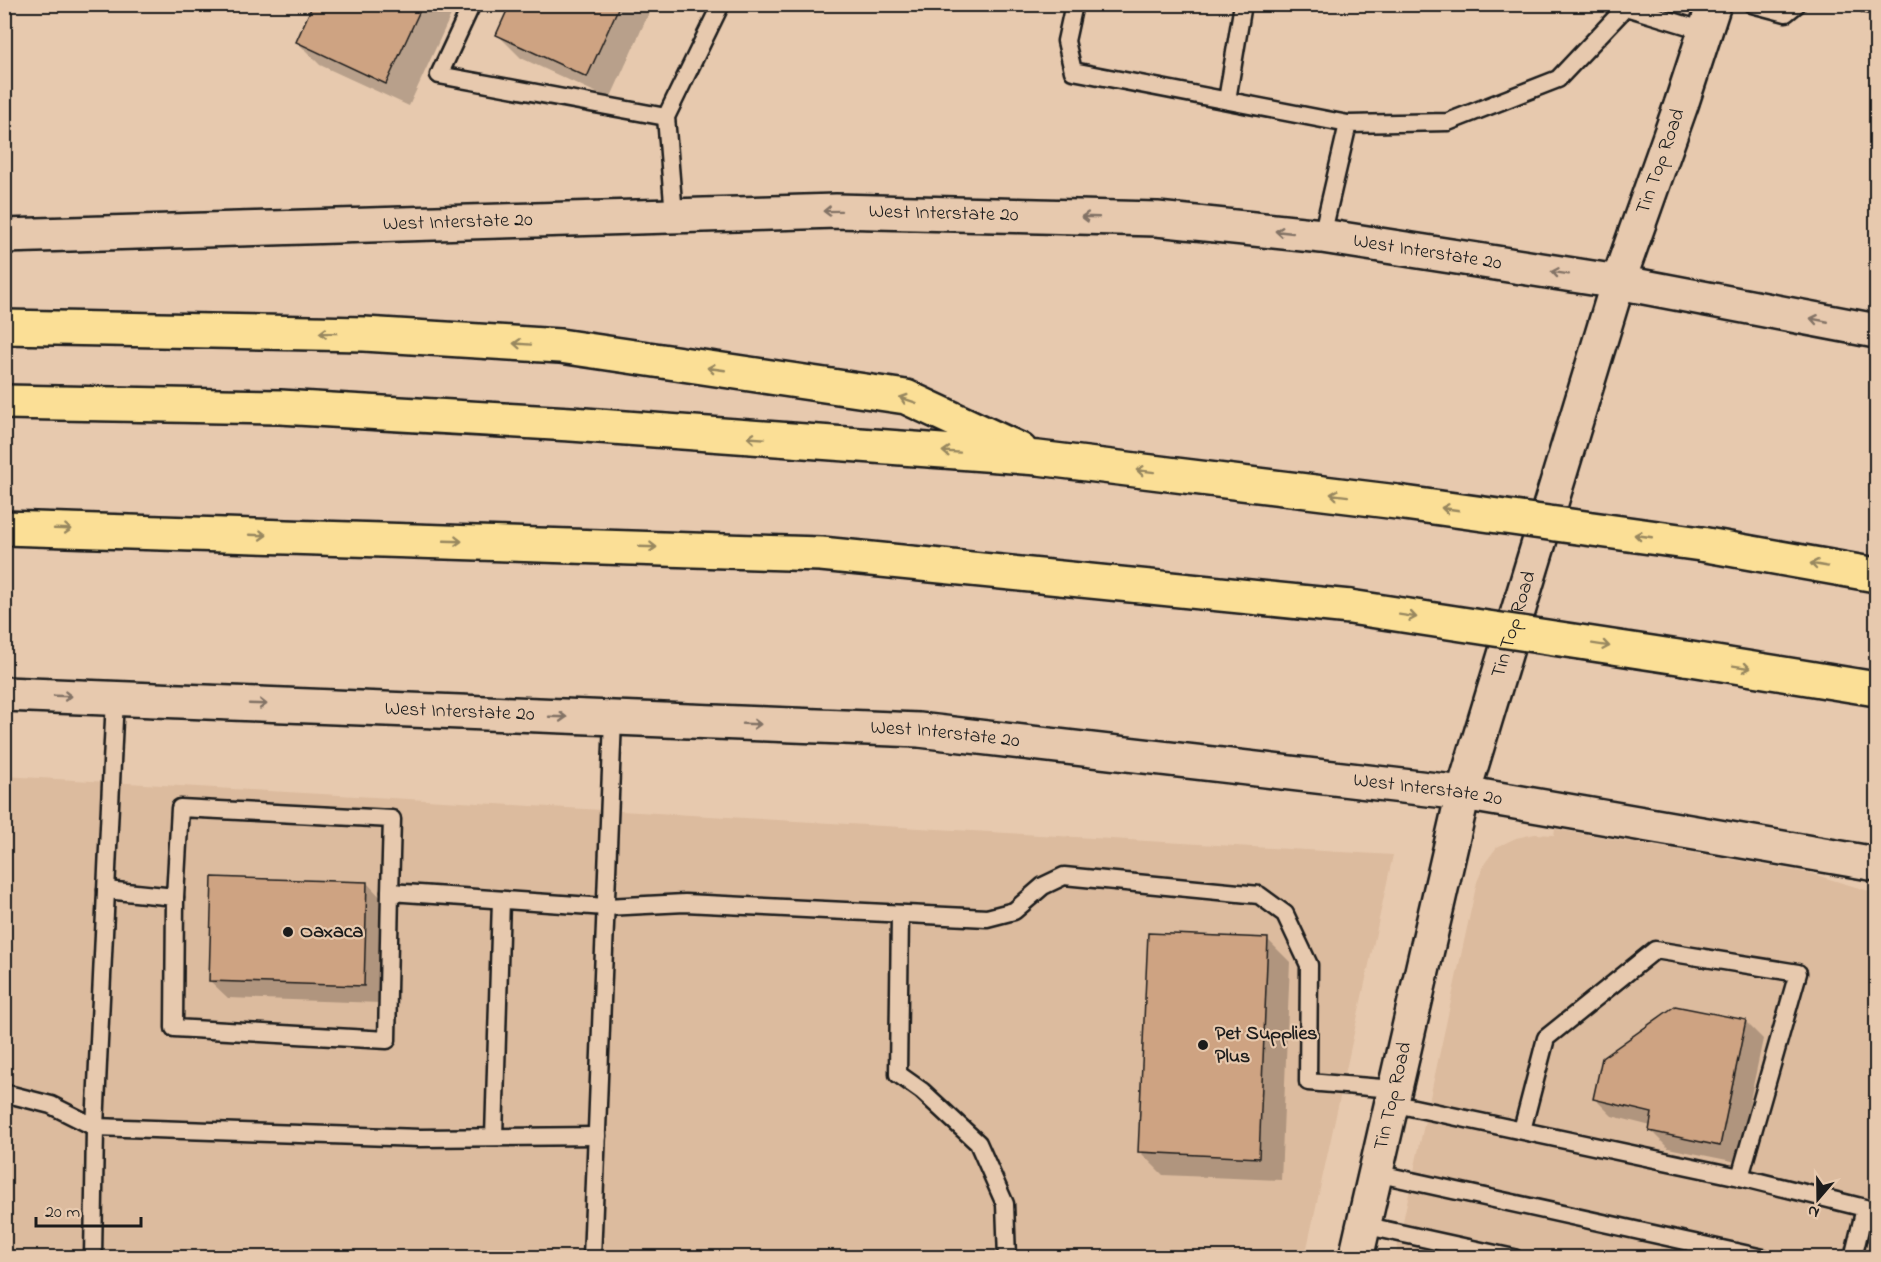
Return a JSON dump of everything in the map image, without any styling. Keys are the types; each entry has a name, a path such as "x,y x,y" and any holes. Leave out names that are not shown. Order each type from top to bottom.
{"highway":[{"path":"4,327 364,334 560,346 906,397 1038,458"},
{"path":"4,402 280,407 571,424 1038,458 1397,502 1701,544 1876,575"},
{"path":"4,528 821,554 1350,607 1876,689"}],"main road":[{"name":"Tin Top Road","path":"1356,1257 1463,793 1618,282 1710,18"},
{"name":"West Interstate 20","path":"4,236 836,211 1156,219 1322,236 1618,282 1876,331"},
{"name":"West Interstate 20","path":"4,694 920,730 1463,793 1876,864"}],"lane":[{"path":"472,4 439,75 666,117"},
{"path":"674,215 666,117 721,4"},
{"path":"1074,4 1066,41 1072,71 1348,123 1448,122 1558,79 1626,7 1710,18"},
{"path":"1227,100 1243,4"},
{"path":"1752,4 1786,13 1797,4"},
{"path":"1867,4 1876,6"},
{"path":"1322,236 1348,123"},
{"path":"93,1257 95,1127 115,698"},
{"path":"592,1257 613,719"},
{"path":"180,808 392,819 387,1040 174,1028 175,897 180,808"},
{"path":"390,892 606,907 685,903 987,918 1014,911 1043,886 1064,876 1259,895 1285,914 1309,964 1308,1082 1393,1096 1522,1130 1865,1208 1853,1257"},
{"path":"106,890 175,897"},
{"path":"494,1137 501,900"},
{"path":"900,914 898,1074 922,1091 978,1143 1005,1204 1007,1257"},
{"path":"1522,1130 1546,1038 1655,950 1798,973 1740,1178"},
{"path":"4,1094 51,1105 95,1127 420,1138 597,1136"},
{"path":"1375,1173 1763,1257"},
{"path":"1363,1225 1466,1253 1514,1257"}],"shaded area":[{"path":"4,776 1393,855 1305,1257 5,1257"},
{"path":"1555,829 1809,873 1876,893 1876,1257 1395,1258 1477,882 1485,863 1497,847 1516,838 1535,834 1554,835"}],"building":[{"path":"313,4 423,4 386,84 296,42"},
{"path":"510,4 620,4 587,77 496,35"},
{"name":"Oaxaca","path":"212,877 367,882 364,986 209,981"},
{"name":"Pet Supplies Plus","path":"1148,933 1268,938 1259,1158 1138,1152"},
{"path":"1675,1006 1746,1020 1720,1146 1649,1131 1652,1113 1593,1099 1602,1058"}],"place":[{"name":"Oaxaca","path":"288,932"},
{"name":"Pet Supplies Plus","path":"1203,1045"}]}
